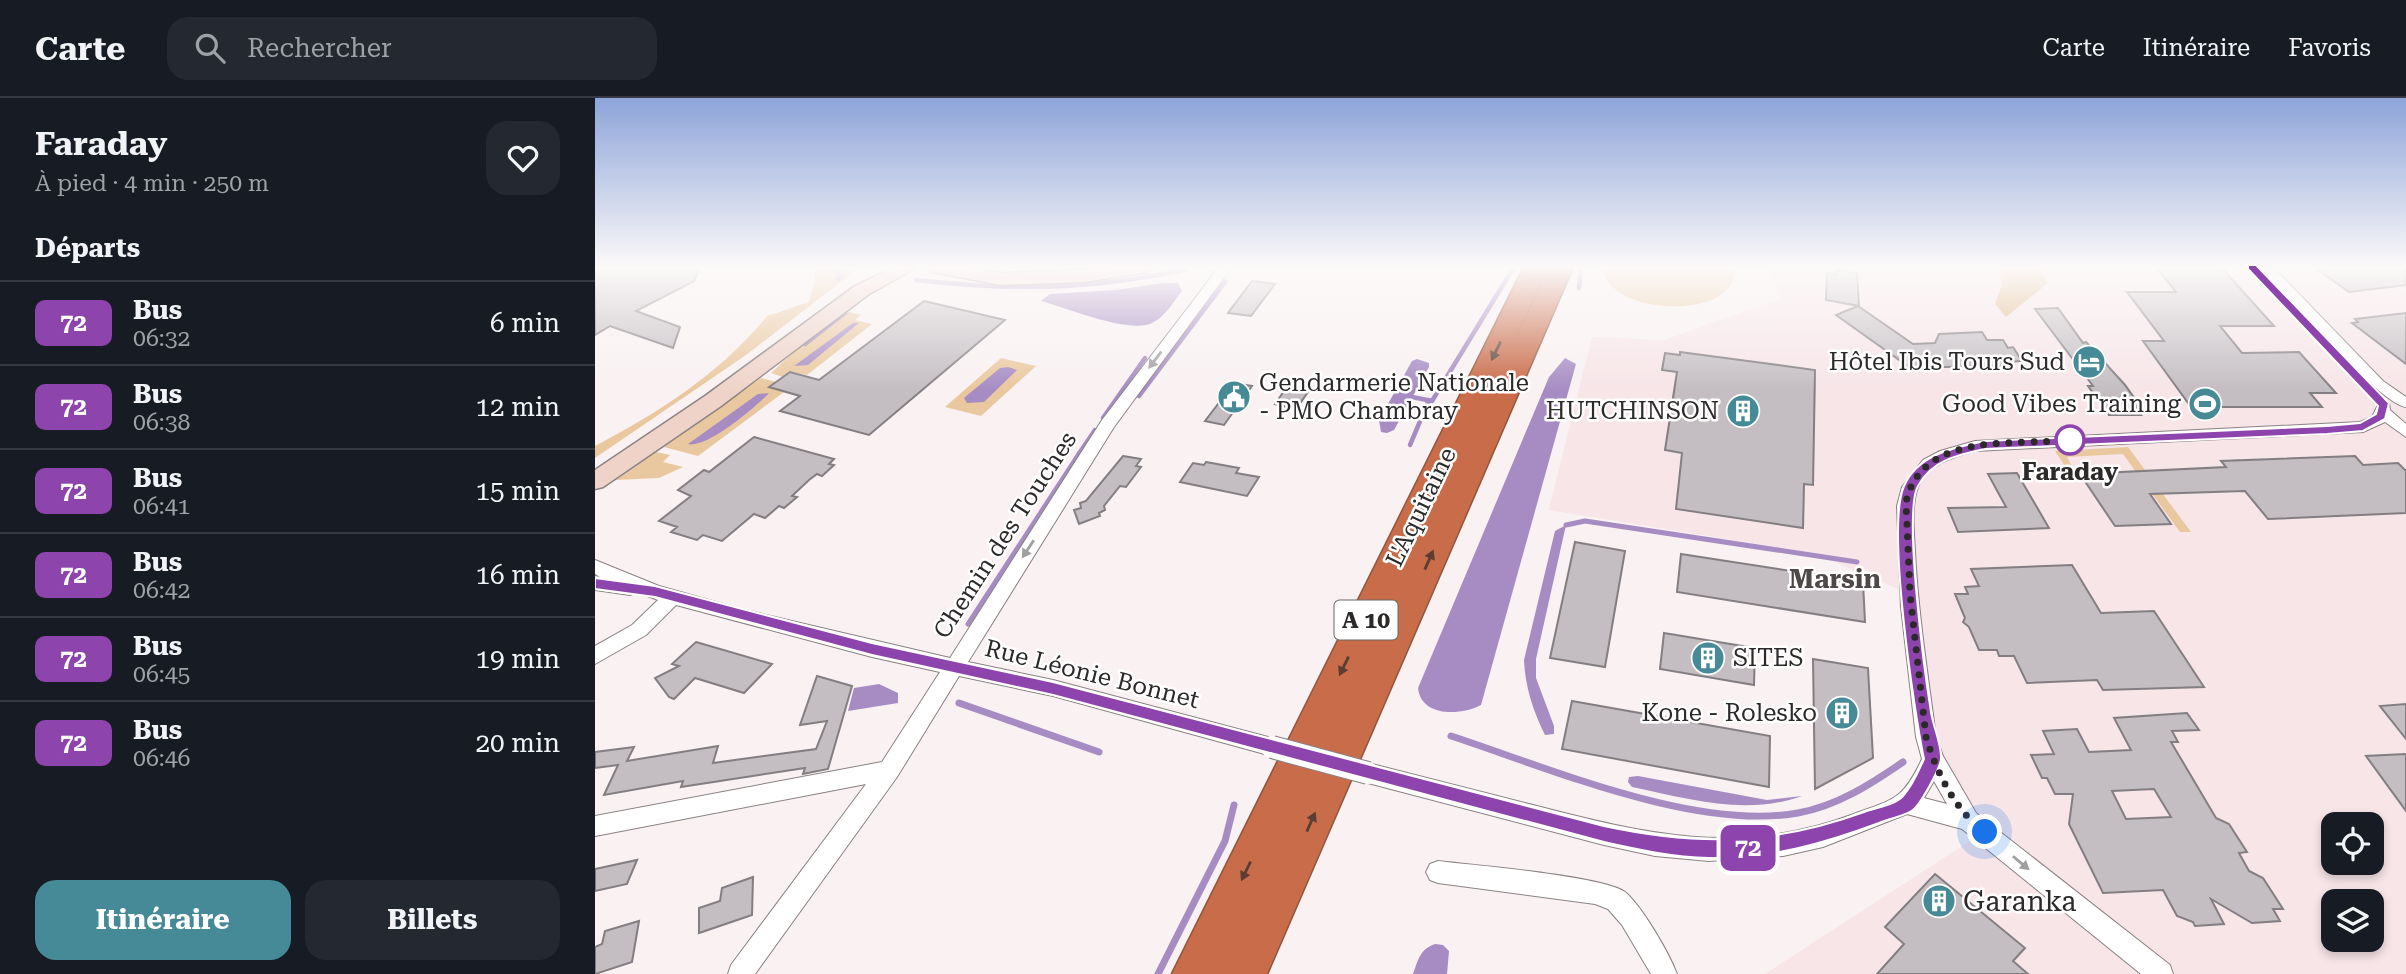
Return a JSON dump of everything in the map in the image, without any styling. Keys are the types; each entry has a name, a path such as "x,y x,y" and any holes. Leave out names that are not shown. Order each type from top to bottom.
{"highway":[{"name":"L'Aquitaine","path":"1196,974 1516,308"},
{"name":"L'Aquitaine","path":"1243,974 1543,308"}],"street":[{"path":"595,470 726,382 825,308"},
{"path":"595,481 741,381 838,308"},
{"name":"Chemin des Touches","path":"740,974 889,770 952,666 1108,424 1195,308"},
{"path":"2290,308 2406,432"},
{"path":"2305,308 2378,384 2405,404"},
{"path":"2161,974 1968,820 1933,759 1926,737 1905,512 1910,487 1926,466 1947,454 1985,445 2327,430 2373,424 2383,409 2405,404"},
{"name":"Rue Léonie Bonnet","path":"595,568 664,594"},
{"name":"Rue Léonie Bonnet","path":"595,583 664,594 872,649 1053,688 1368,773 1655,845 1709,850 1771,846 1809,839 1907,804"},
{"path":"595,656 639,630 664,594"},
{"path":"1933,759 1922,783 1907,804 1968,820"},
{"path":"595,826 889,770"},
{"path":"1437,872 1595,893 1616,900 1630,916 1665,974"}],"shaded area":[{"path":"791,308 807,308 746,355 595,458 595,446 688,390 730,355 768,315"},
{"path":"1062,308 1170,308 1152,323 1142,326 1114,323"},
{"path":"1756,308 2406,308 2406,974 1765,974 1984,832 1933,759 1910,594 1814,553 1549,510 1592,337 1664,340"},
{"path":"1998,308 2017,308 2006,317"},
{"path":"845,311 861,315 855,320 872,324 807,375 790,372 783,377 771,373 800,346"},
{"path":"853,323 859,323 808,365 794,366"},
{"path":"1001,358 1036,366 981,416 945,407"},
{"path":"1565,358 1576,364 1481,705 1453,712 1434,709 1421,698 1418,688 1549,377"},
{"path":"1417,359 1429,363 1429,367 1394,430 1381,432 1379,420 1412,361"},
{"path":"1000,368 1017,370 984,402 967,403 964,398"},
{"path":"761,378 776,382 770,387 784,392 698,456 664,447"},
{"path":"769,393 718,434 696,444 688,444 758,394"},
{"path":"2128,447 2191,532 2180,532 2123,454 2067,457 2072,466 2065,466 2055,451"},
{"path":"656,452 670,455 663,462 683,467 659,478 616,480"},
{"path":"1566,525 1536,659 1536,678 1554,726 1554,734 1545,735 1530,698 1524,660 1555,531"},
{"path":"879,684 898,693 898,703 848,711 854,688"},
{"path":"1638,776 1767,800 1802,796 1760,805 1717,804 1632,787 1628,782 1629,777"},
{"path":"1435,944 1443,945 1449,951 1447,974 1413,974 1423,952"}],"building":[{"path":"595,308 642,308 636,311 680,327 673,348 610,326 595,335"},
{"path":"915,308 953,308 1005,320 869,435 780,411 800,396 769,387 790,372 819,380"},
{"path":"1232,308 1257,308 1251,316 1228,313"},
{"path":"1861,308 1913,344 1935,343 1939,334 1982,332 1987,340 2003,340 2008,348 2013,347 2022,361 2003,362 2005,366 1943,367 1937,358 1912,369 1836,315"},
{"name":"Hôtel Ibis Tours Sud","path":"2058,308 2083,343 2086,342 2125,385 2140,406 2135,406 2141,415 2109,415 2088,386 2093,386 2035,309"},
{"path":"2139,308 2258,308 2274,326 2220,326 2242,353 2299,352 2336,393 2310,393 2322,407 2191,407 2143,341 2164,341"},
{"path":"2406,313 2406,364 2352,323 2358,322 2355,319"},
{"name":"HUTCHINSON","path":"1680,352 1815,370 1813,485 1804,484 1803,528 1676,509 1682,453 1665,450 1677,372 1662,370 1665,353 1680,355"},
{"name":"Gendarmerie Nationale - PMO Chambray","path":"1234,383 1252,386 1224,425 1205,421"},
{"path":"1286,388 1308,392 1296,409 1275,404"},
{"path":"754,437 834,459 829,464 834,465 822,476 817,474 809,480 792,496 797,497 784,508 779,506 765,518 754,514 722,541 703,535 697,540 671,532 677,527 659,521 691,496 678,490 704,470 709,472"},
{"path":"1123,456 1141,459 1136,466 1141,467 1126,487 1120,486 1104,506 1105,510 1099,513 1100,516 1079,524 1074,510 1081,508 1080,503 1086,501"},
{"path":"2355,456 2363,465 2398,463 2406,471 2406,513 2268,519 2245,491 2150,494 2171,524 2115,526 2080,474 2226,467 2221,461"},
{"path":"1206,462 1239,468 1236,473 1259,477 1247,496 1180,482 1193,463 1204,465"},
{"path":"2017,473 2049,528 1958,532 1948,508 2006,507 1988,474"},
{"path":"1575,542 1625,551 1605,667 1550,658"},
{"path":"1681,554 1863,582 1865,622 1677,592"},
{"path":"2072,565 2101,613 2154,611 2204,687 2103,690 2097,680 2027,683 2014,656 1999,656 1997,650 1979,650 1969,627 1963,622 1965,618 1955,594 1968,594 1965,587 1979,586 1971,569"},
{"name":"SITES","path":"1664,633 1755,648 1754,685 1660,669"},
{"path":"696,642 772,664 744,693 695,678 674,699 669,697 655,678 679,666 672,664"},
{"name":"Kone - Rolesko","path":"1813,659 1868,668 1873,758 1815,789"},
{"path":"817,676 852,686 828,769 803,774 805,768 681,787 683,781 604,795 618,765 595,768 595,752 634,747 627,761 718,746 713,763 816,749 827,721 800,725"},
{"path":"1572,701 1770,736 1769,787 1562,749"},
{"path":"2406,704 2406,739 2380,706"},
{"path":"2187,713 2199,730 2172,731 2178,742 2171,742 2216,818 2229,824 2247,852 2239,853 2249,871 2263,878 2283,909 2273,909 2280,921 2252,923 2211,899 2224,924 2195,926 2193,922 2177,916 2163,890 2103,893 2069,824 2073,794 2055,794 2047,778 2042,778 2031,755 2054,754 2043,731 2077,729 2089,752 2131,750 2114,718","holes":["2154,789 2171,817 2126,819 2112,791"]},
{"path":"2406,754 2406,811 2366,756"},
{"path":"637,860 627,884 595,891 595,869"},
{"name":"Garanka","path":"1935,874 2025,948 2013,961 2028,974 1877,974 1904,944 1885,927"},
{"path":"753,877 752,915 699,933 699,908 720,901 722,888"},
{"path":"639,921 632,962 595,974 595,947 602,944 605,931"}],"waterway":[{"path":"1139,396 1205,308"},
{"path":"1429,400 1432,401 1489,308"},
{"path":"805,344 845,313"},
{"path":"1103,418 1145,358"},
{"path":"1412,397 1429,400"},
{"path":"1410,445 1429,400"},
{"path":"1078,455 1095,430"},
{"path":"968,624 1079,454"},
{"path":"1566,525 1585,521 1857,562"},
{"path":"959,703 1099,752"},
{"path":"1451,736 1577,779 1669,805 1714,813 1758,816 1798,813 1840,800 1903,762"},
{"path":"1158,974 1225,841 1234,805"}],"bus line":[{"name":"72","path":"595,583 655,592 872,649 1053,688 1604,834 1655,845 1709,850 1783,845 1822,836 1907,804 1922,783 1933,759 1923,714 1910,594 1905,512 1907,493 1920,472 1940,456 1975,446 2327,430 2373,424 2381,416 2384,406 2294,308"}],"place":[{"name":"Hôtel Ibis Tours Sud","path":"2089,362"},
{"name":"Gendarmerie Nationale - PMO Chambray","path":"1234,397"},
{"name":"Good Vibes Training","path":"2205,404"},
{"name":"HUTCHINSON","path":"1743,411"},
{"name":"Faraday","path":"2070,440"},
{"name":"SITES","path":"1708,658"},
{"name":"Kone - Rolesko","path":"1842,713"},
{"name":"Garanka","path":"1939,901"}],"district":[{"name":"Marsin","path":"1835,579"}],"route":[{"path":"1985,832 1968,820 1951,793 1933,759 1926,737 1910,594 1905,512 1907,493 1926,466 1947,454 1975,446 2070,440"}]}
